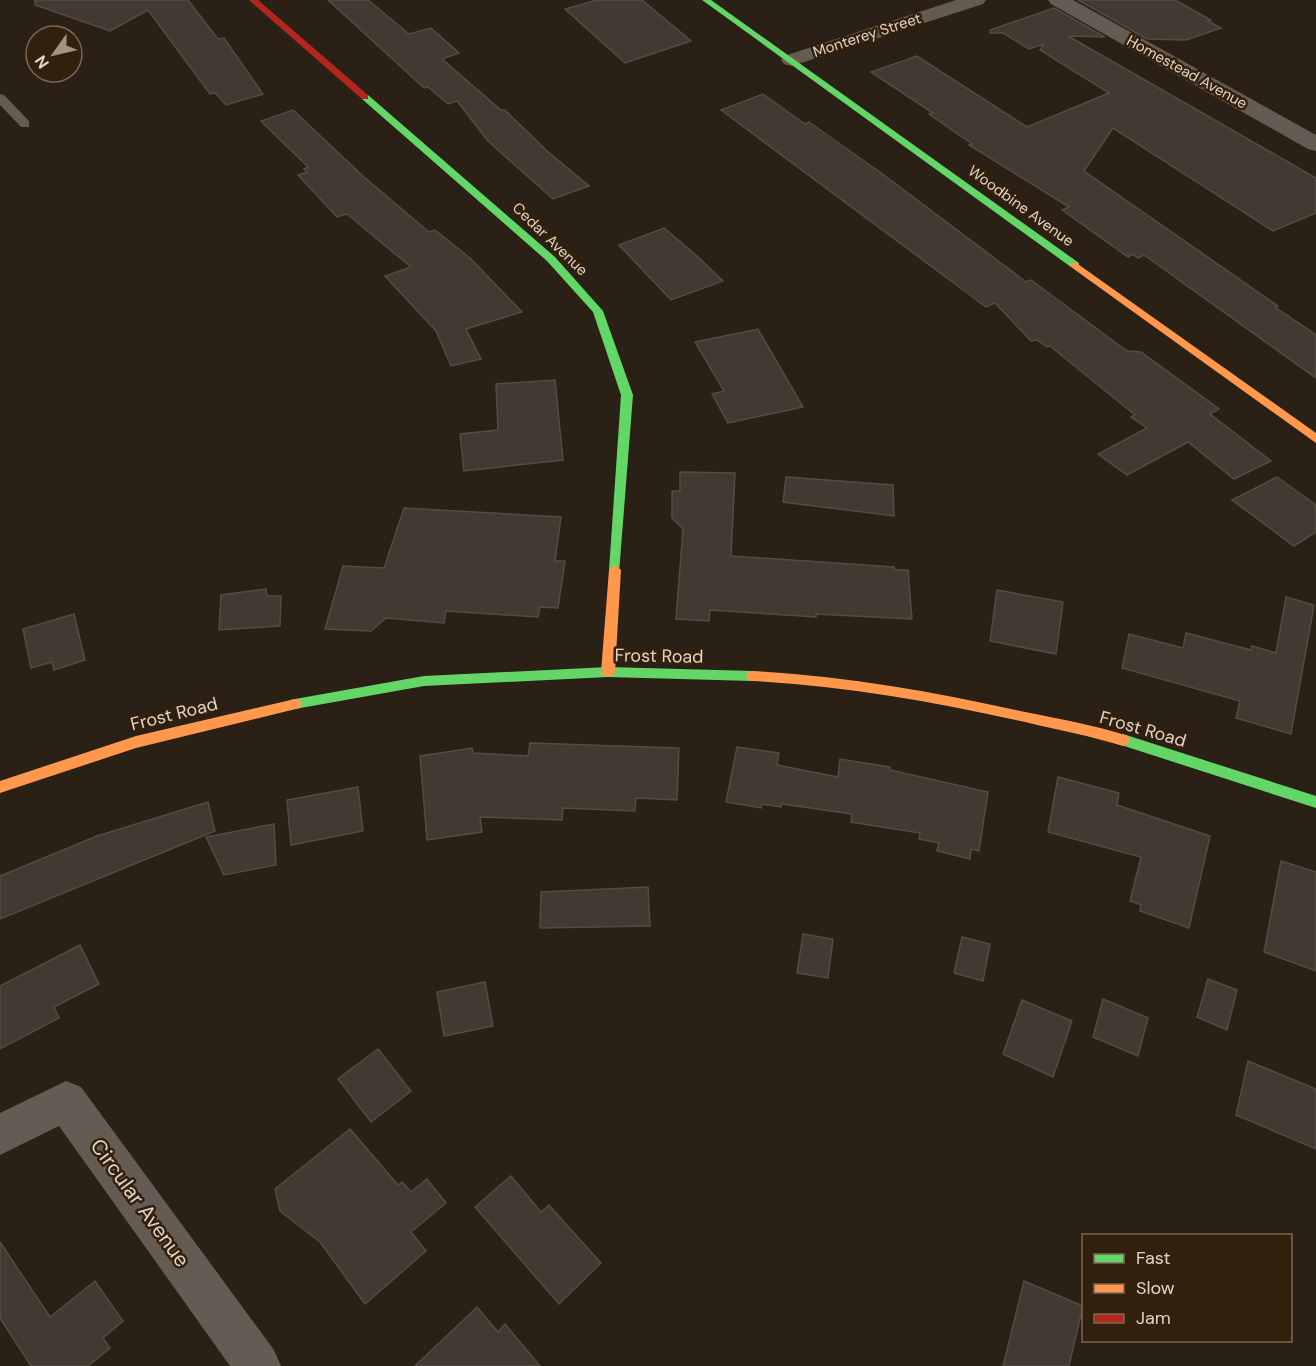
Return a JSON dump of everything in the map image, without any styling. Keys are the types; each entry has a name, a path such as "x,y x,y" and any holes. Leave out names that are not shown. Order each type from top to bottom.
{"street":[{"name":"Cedar Avenue","path":"253,0 551,259 598,311 627,395 608,672"},
{"name":"Woodbine Avenue","path":"706,0 1316,439"},
{"name":"Monterey Street","path":"791,60 976,0"},
{"name":"Homestead Avenue","path":"1058,0 1316,144"},
{"name":"Frost Road","path":"0,787 136,742 287,705 424,681 608,672 781,676 876,688 975,705 1113,737 1316,802"},
{"name":"Circular Avenue","path":"0,1135 66,1101 258,1366"}],"lane":[{"path":"0,98 24,124"}],"building":[{"path":"35,0 188,0 218,39 224,38 263,94 226,105 215,93 210,94 148,10 110,31 35,5"},
{"path":"328,0 368,0 409,34 431,28 459,53 442,59 501,110 505,110 546,150 589,186 553,199 488,141 457,101 448,104 428,87 424,88"},
{"path":"597,0 642,0 691,41 625,63 565,9"},
{"path":"1078,0 1175,0 1221,28 1186,40 1147,39"},
{"path":"1054,8 1105,37 1068,36 1316,178 1316,213 1273,231 1113,128 1084,171 1316,335 1316,378 1144,255 1138,258 1133,254 1128,257 1062,210 1069,207 969,145 972,144 929,114 933,113 871,72 917,56 1027,127 1109,93 1040,50 1044,44 1029,49 1003,33 990,33 990,30"},
{"path":"763,94 805,124 809,122 888,178 1026,282 1031,280 1127,351 1141,352 1219,409 1210,414 1271,461 1234,479 1188,442 1127,475 1098,454 1147,428 1131,417 1135,415 1050,346 1047,347 1037,340 1031,341 995,303 986,307 721,110"},
{"path":"293,110 364,177 429,232 435,230 470,258 522,312 466,329 481,359 451,366 436,331 385,276 411,267 347,214 337,217 298,175 307,172 304,169 308,167 261,121"},
{"path":"664,228 723,281 671,300 619,245"},
{"path":"758,329 803,407 728,423 712,394 724,391 695,342"},
{"path":"555,380 563,460 464,471 460,434 498,430 496,384"},
{"path":"680,472 735,473 731,556 894,567 895,570 908,570 912,619 816,614 816,617 710,610 709,621 676,619 683,529 672,518 672,491 680,491"},
{"path":"786,477 893,485 894,516 783,502"},
{"path":"1277,477 1316,505 1316,532 1294,546 1232,500"},
{"path":"404,508 561,517 555,561 565,561 558,608 540,607 538,617 446,611 444,623 386,618 371,631 325,629 343,566 384,568"},
{"path":"266,589 267,596 281,596 280,626 219,630 221,595"},
{"path":"997,590 1063,602 1056,654 990,641"},
{"path":"1286,597 1314,605 1291,734 1236,718 1240,701 1122,668 1129,634 1183,648 1186,633 1251,650 1252,646 1276,653"},
{"path":"74,614 85,660 54,670 52,662 31,668 23,629"},
{"path":"530,743 679,748 677,800 636,798 635,811 563,808 562,820 480,817 482,832 427,840 420,756 472,748 473,753 528,756"},
{"path":"737,747 779,753 777,765 838,777 840,759 890,767 890,770 988,792 979,851 971,849 970,859 937,851 939,843 919,839 920,833 851,822 852,814 782,804 781,807 762,804 761,808 726,802"},
{"path":"1058,777 1119,793 1117,805 1210,836 1189,928 1140,911 1141,905 1130,901 1141,857 1048,832"},
{"path":"358,787 363,831 291,845 287,800"},
{"path":"208,802 215,831 0,919 0,876 97,836"},
{"path":"274,824 276,865 224,875 206,837"},
{"path":"1281,861 1316,872 1316,971 1264,952"},
{"path":"648,887 650,926 540,928 541,892"},
{"path":"803,934 833,939 828,978 797,973"},
{"path":"962,937 990,944 983,981 954,973"},
{"path":"80,945 99,984 54,1007 59,1018 0,1049 0,986"},
{"path":"1208,979 1237,990 1227,1030 1197,1017"},
{"path":"485,982 493,1026 444,1036 437,992"},
{"path":"1103,999 1148,1018 1138,1056 1093,1037"},
{"path":"1022,1000 1072,1021 1053,1077 1003,1054"},
{"path":"378,1049 411,1091 371,1122 338,1079"},
{"path":"1248,1061 1316,1089 1316,1149 1236,1115"},
{"path":"350,1129 398,1185 402,1182 411,1192 427,1179 446,1203 411,1232 426,1251 365,1304 320,1242 280,1211 275,1189"},
{"path":"511,1176 541,1212 549,1205 601,1263 559,1304 475,1207"},
{"path":"0,1242 50,1317 95,1281 123,1321 103,1338 110,1348 88,1366 31,1366 0,1318"},
{"path":"1024,1281 1082,1306 1069,1366 1003,1366"},
{"path":"477,1307 498,1332 505,1324 540,1366 415,1366"}],"traffic: fast":[{"path":"706,0 1075,265"},
{"path":"365,97 551,259 598,311 627,395 615,570"},
{"path":"295,704 424,681 608,672 753,676"},
{"path":"1123,740 1316,802"}],"traffic: slow":[{"path":"1075,265 1316,439"},
{"path":"608,672 615,570"},
{"path":"753,676 856,685 924,696 1074,727 1123,740"},
{"path":"0,787 136,742 295,704"}],"traffic: jam":[{"path":"253,0 365,97"}]}
